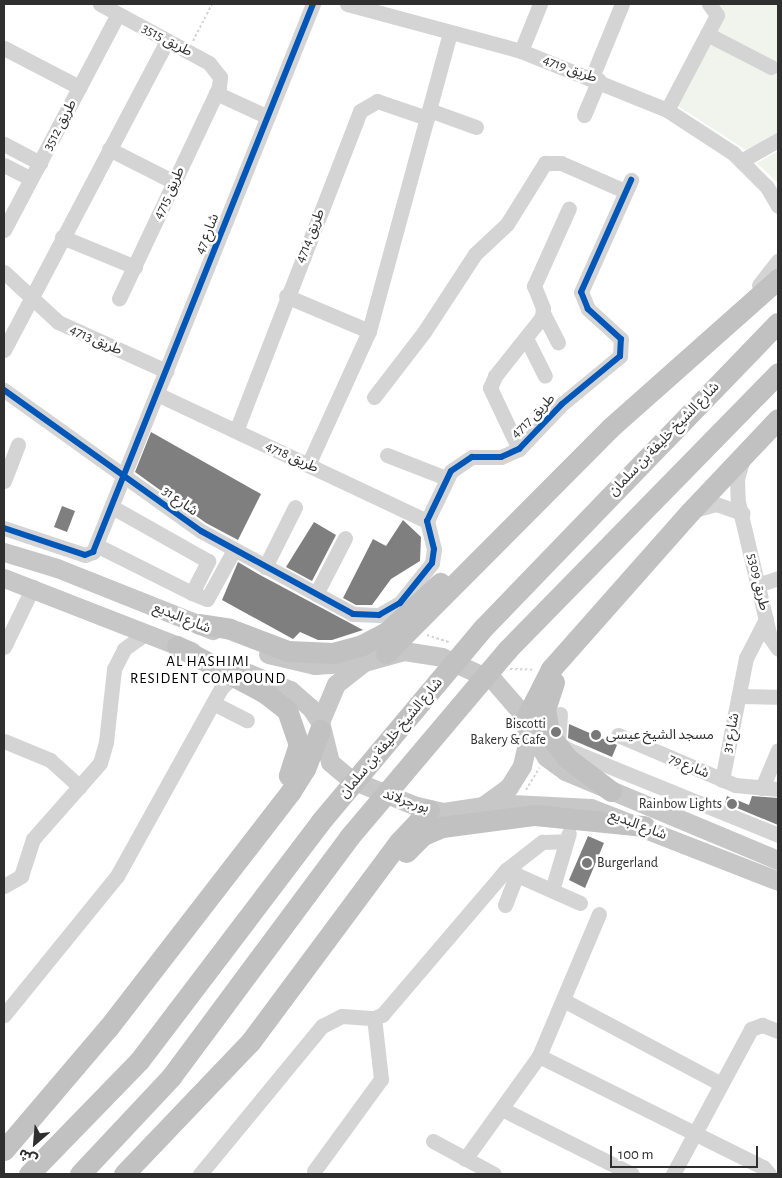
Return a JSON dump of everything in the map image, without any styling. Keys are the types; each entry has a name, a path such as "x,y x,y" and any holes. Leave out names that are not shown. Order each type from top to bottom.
{"highway":[{"path":"386,653 610,428 778,279"},
{"name":"شارع الشيخ خليفة بن سلمان","path":"29,1174 139,1061 321,821 482,628 778,323"},
{"path":"80,1174 171,1077 350,836 508,649 778,373"},
{"path":"527,724 548,674 690,512 778,419"},
{"path":"200,624 222,627 272,647 303,654 333,653 362,645 401,620 497,529 532,507"},
{"path":"588,627 547,696 546,723 557,748 611,791"},
{"path":"177,646 226,679 279,701 294,721 299,744 294,767 252,832 249,844"},
{"path":"4,1150 108,1028 299,780 320,726"},
{"path":"124,1174 251,1041 357,901 399,842 429,810"},
{"path":"357,901 380,885 423,835 452,825 554,815 644,826"}],"main road":[{"name":"شارع البديع","path":"4,552 57,568 293,662 331,666 364,662"},
{"name":"شارع البديع","path":"4,578 117,620 177,646 290,690 312,708 320,726"},
{"path":"320,726 336,684 364,662 386,653 420,652 472,670 508,693 527,724"},
{"name":"شارع البديع","path":"527,724 546,757 565,771 778,860"},
{"name":"بورجرلاند","path":"320,726 326,753 339,772 429,810 462,811 490,803 509,788 519,772 527,724"},
{"name":"شارع البديع","path":"490,803 591,808 644,826 778,881"}],"street":[{"name":"طريق 3515","path":"100,4 216,69 218,90"},
{"name":"شارع 47","path":"96,545 313,4"},
{"name":"طريق 4719","path":"347,4 521,51 596,78 667,110 712,137 741,162 772,192 778,206"},
{"path":"521,51 540,4"},
{"path":"584,115 622,4"},
{"path":"667,110 717,15 709,4"},
{"name":"طريق 3512","path":"4,230 118,14"},
{"path":"308,465 369,331 450,33"},
{"path":"707,34 771,67"},
{"path":"4,349 167,41"},
{"name":"طريق 3512","path":"4,48 79,87"},
{"path":"218,90 268,117"},
{"name":"طريق 4715","path":"119,300 218,90"},
{"name":"طريق 4714","path":"236,431 286,296 360,111 377,101 476,128"},
{"path":"741,162 778,140"},
{"name":"طريق 3512","path":"4,144 40,163"},
{"path":"109,150 174,182"},
{"name":"طريق 4717","path":"374,397 424,332 475,254 507,224 545,163 561,163 628,185 581,292 588,309 618,335 622,352 562,404 519,449 501,457 464,460 446,478 426,521"},
{"path":"4,165 31,179"},
{"path":"558,342 543,313 534,283 569,208"},
{"path":"62,237 135,267"},
{"path":"739,312 778,261"},
{"name":"طريق 4713","path":"4,272 44,312 74,331 166,371"},
{"path":"286,296 369,331"},
{"name":"طريق 4717","path":"519,449 491,398 490,388 495,376 526,338 543,313"},
{"path":"526,338 544,376"},
{"name":"شارع 31","path":"4,390 124,474 181,518 234,550 353,614 379,615 394,608 428,569 434,549 426,521"},
{"name":"طريق 4718","path":"157,394 426,521"},
{"path":"4,481 18,445"},
{"path":"387,455 446,478"},
{"name":"طريق 5309","path":"743,456 737,479 742,514 760,584 770,611 778,649"},
{"path":"690,512 716,504 742,514"},
{"path":"112,507 224,569"},
{"path":"265,567 295,507"},
{"path":"4,528 88,555 96,545 207,599 234,550"},
{"path":"316,594 345,538"},
{"path":"57,568 63,548"},
{"path":"192,593 208,561"},
{"path":"760,584 778,578"},
{"path":"4,647 33,588"},
{"path":"739,696 750,646 770,611"},
{"path":"4,886 21,876 33,840 80,787 104,753 110,681 119,657 121,640 117,620"},
{"path":"119,657 130,643 146,633"},
{"path":"4,1015 121,870 226,679"},
{"name":"شارع 31","path":"722,780 739,696 778,697"},
{"path":"213,703 247,720"},
{"path":"560,714 558,743 569,750 778,835"},
{"name":"شارع 79","path":"618,736 722,780 762,788 778,789"},
{"path":"4,741 50,760 80,787"},
{"path":"762,788 778,750"},
{"path":"554,815 567,838"},
{"path":"552,890 567,838 581,818"},
{"path":"200,1174 322,1026 342,1016 374,1018 390,1009 511,872 542,842 567,838"},
{"path":"511,872 580,903"},
{"path":"505,905 511,872"},
{"path":"465,1159 504,1110 539,1056 565,1002 600,914"},
{"path":"565,1002 721,1084"},
{"path":"314,1171 381,1079 374,1018"},
{"path":"673,1174 751,1029 762,1025 778,1031"},
{"path":"539,1056 763,1167 769,1174"},
{"path":"504,1110 632,1174"},
{"path":"433,1141 494,1174"}],"path":[{"path":"188,52 212,4"},
{"path":"519,803 546,757"}],"shaded area":[{"path":"713,4 778,4 778,132 746,150 678,106 725,16"},
{"path":"778,151 778,183 757,163"}],"building":[{"path":"151,432 261,494 238,540 206,523 135,472"},
{"path":"62,506 75,511 67,532 54,527"},
{"path":"403,520 421,537 420,561 391,579 372,605 356,605 343,598 373,539 386,546"},
{"path":"314,522 336,535 312,581 286,567"},
{"path":"238,562 363,630 332,640 318,640 300,632 293,639 222,600"},
{"path":"569,724 617,745 612,757 568,738"},
{"path":"727,796 749,805 752,796 778,798 778,825 725,803"},
{"path":"588,836 604,843 585,888 569,880"}],"cycle path":[{"path":"4,528 85,555 93,552 313,4"},
{"path":"4,390 201,531 353,614 379,615 400,603 432,563 434,549 427,521 451,471 472,457 501,457 519,449 562,404 620,356 621,339 588,309 581,292 631,180"}],"place":[{"name":"Biscotti Bakery & Cafe","path":"556,732"},
{"name":"مسجد الشيخ عيسى","path":"596,735"},
{"name":"Rainbow Lights","path":"732,804"},
{"name":"Burgerland","path":"587,863"}],"district":[{"name":"AL HASHIMI RESIDENT COMPOUND","path":"208,670"}]}
